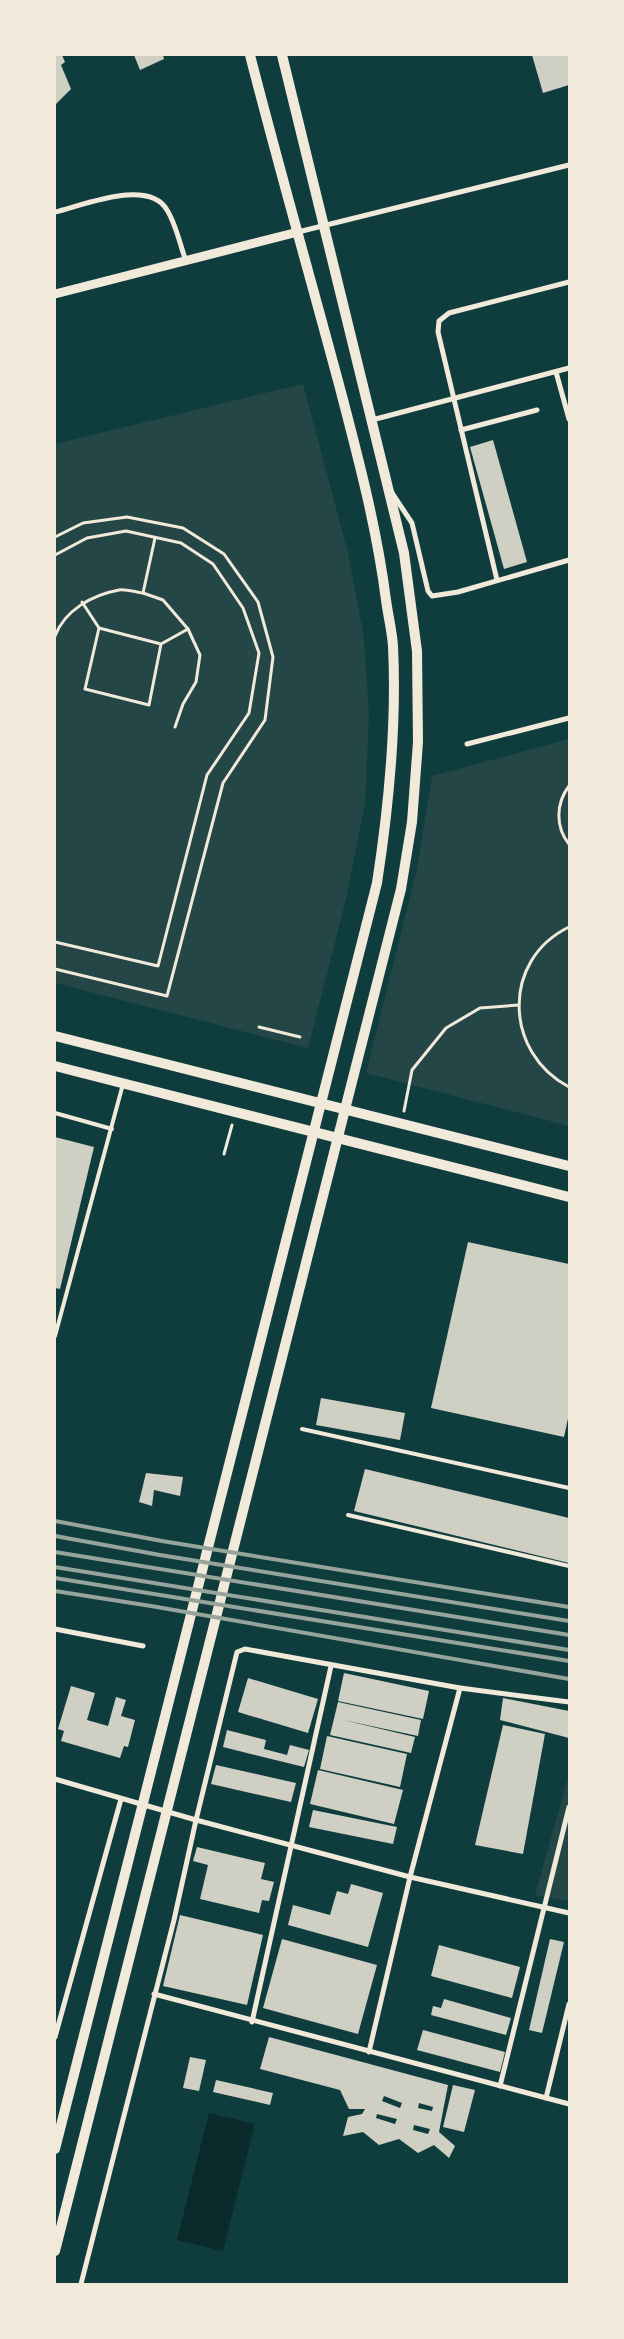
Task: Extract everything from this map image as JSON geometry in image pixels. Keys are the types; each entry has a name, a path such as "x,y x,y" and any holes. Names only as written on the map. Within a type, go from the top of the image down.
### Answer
{"main road":[{"path":"55,2148 376,883 388,816 392,746 392,645 379,547 355,445 298,232 283,185 250,55"},
{"path":"55,2251 401,889 412,822 418,742 417,651 404,553 282,55"},
{"path":"55,1036 569,1166"},
{"path":"55,1066 569,1197"}],"street":[{"path":"55,294 569,165"},
{"path":"55,212 126,194 144,194 159,198 168,210 186,261"},
{"path":"497,580 438,332 439,321 449,313 569,282"},
{"path":"372,420 569,368"},
{"path":"556,372 569,419"},
{"path":"461,430 537,410"},
{"path":"388,487 412,523 429,594 438,596 569,560"},
{"path":"466,744 569,718"},
{"path":"55,1630 144,1646"},
{"path":"81,2284 174,1920 237,1652 244,1649 460,1688 569,1702"},
{"path":"252,2022 331,1666"},
{"path":"369,2052 410,1877 460,1688"},
{"path":"55,1779 196,1820 410,1877 569,1913"},
{"path":"55,2037 121,1799"},
{"path":"500,2086 569,1807"},
{"path":"154,1994 252,2022 569,2104"},
{"path":"546,2098 569,2004"}],"lane":[{"path":"55,1336 123,1084"},
{"path":"55,1113 112,1129"},
{"path":"302,1429 569,1488"},
{"path":"348,1515 569,1566"}],"path":[{"path":"55,537 83,523 127,517 183,528 224,554 258,602 272,657 266,720 223,783 167,996 55,969"},
{"path":"55,554 87,538 126,531 181,543 212,564 243,608 259,653 249,713 207,775 158,966 55,942"},
{"path":"143,593 155,538"},
{"path":"55,636 59,626 82,602 121,590 143,593 163,600 188,629 200,655 196,682 183,704 175,727"},
{"path":"82,602 99,628 161,644 188,629"},
{"path":"99,628 85,690 149,706 161,644"},
{"path":"569,786 562,800 559,815 562,831 569,844"},
{"path":"569,927 552,938 534,958 523,981 519,1004 522,1028 532,1052 548,1072 569,1086"},
{"path":"402,1124 412,1070 446,1028 480,1008 519,1004"},
{"path":"259,1027 300,1037"},
{"path":"224,1154 232,1122"}],"shaded area":[{"path":"303,384 348,553 364,638 369,717 365,804 347,895 308,1048 55,983 55,444"},
{"path":"569,739 569,1126 366,1073 417,869 432,776"},
{"path":"569,1775 569,1901 535,1895"},
{"path":"209,2113 255,2124 223,2251 177,2240"}],"building":[{"path":"55,55 62,55 65,62 61,65 71,89 55,105"},
{"path":"134,55 163,55 164,59 140,70"},
{"path":"532,55 569,55 569,85 543,93"},
{"path":"493,440 527,562 504,569 470,447"},
{"path":"55,1137 94,1147 60,1289 55,1288"},
{"path":"468,1242 569,1264 569,1414 564,1437 431,1408"},
{"path":"321,1398 405,1413 400,1440 316,1425"},
{"path":"365,1469 569,1518 569,1563 354,1511"},
{"path":"146,1473 183,1477 180,1496 154,1490 152,1506 139,1502"},
{"path":"344,1673 429,1691 423,1719 338,1701"},
{"path":"248,1678 318,1699 308,1733 238,1712"},
{"path":"71,1686 95,1693 87,1720 108,1726 116,1697 126,1700 121,1716 135,1720 128,1747 124,1746 120,1758 61,1741 64,1731 58,1729"},
{"path":"503,1698 569,1711 569,1738 500,1720"},
{"path":"338,1702 421,1720 418,1736 343,1720 415,1737 411,1753 330,1735"},
{"path":"503,1725 545,1734 523,1854 475,1845"},
{"path":"227,1730 266,1740 264,1749 287,1755 290,1745 309,1750 304,1767 223,1747"},
{"path":"327,1736 407,1754 400,1787 320,1769"},
{"path":"216,1765 296,1783 291,1802 211,1784"},
{"path":"318,1770 403,1790 394,1824 310,1804"},
{"path":"313,1810 397,1827 393,1844 309,1827"},
{"path":"197,1847 265,1863 261,1879 274,1882 269,1901 262,1900 259,1913 200,1899 208,1865 193,1861"},
{"path":"351,1884 383,1893 368,1947 288,1925 293,1905 330,1915 337,1891 348,1894"},
{"path":"180,1915 263,1935 247,2005 163,1986"},
{"path":"282,1939 377,1965 358,2034 263,2008"},
{"path":"550,1939 564,1942 542,2033 529,2030"},
{"path":"439,1945 520,1967 512,1998 431,1976"},
{"path":"444,1999 511,2018 506,2035 431,2015 433,2006 441,2008"},
{"path":"423,2030 505,2052 500,2072 417,2050"},
{"path":"269,2037 448,2085 439,2132 455,2146 449,2158 434,2145 418,2153 399,2139 379,2145 363,2132 343,2136 348,2117 362,2114 365,2109 349,2109 340,2090 260,2069","holes":["384,2096 402,2103 400,2108 382,2101","419,2103 433,2107 432,2111 418,2108","377,2114 397,2119 395,2124 376,2118","414,2125 430,2129 428,2134 413,2130"]},
{"path":"190,2057 206,2060 199,2091 183,2088"},
{"path":"216,2080 273,2093 270,2105 213,2092"},
{"path":"453,2085 475,2090 464,2132 443,2127"}],"railway":[{"path":"55,1521 162,1541 569,1607"},
{"path":"55,1536 160,1555 569,1621"},
{"path":"55,1552 569,1635"},
{"path":"55,1567 569,1650"},
{"path":"55,1578 569,1661"},
{"path":"55,1591 569,1679"}]}
